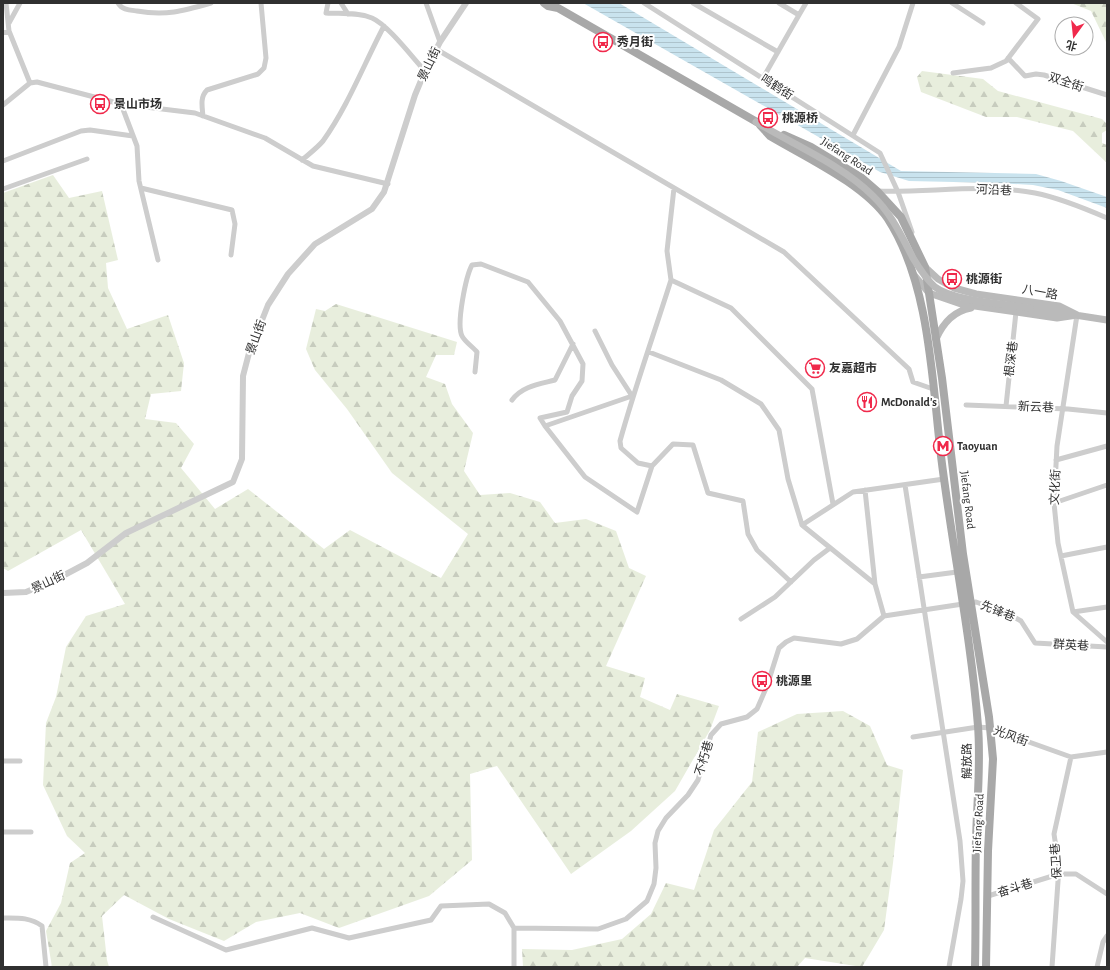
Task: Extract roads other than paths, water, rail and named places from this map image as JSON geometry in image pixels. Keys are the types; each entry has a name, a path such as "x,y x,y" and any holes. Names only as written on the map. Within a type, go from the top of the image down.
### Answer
{"main road":[{"name":"Jiefang Road","path":"544,3 548,6 560,5 756,122 811,147 862,178 877,191 901,217 926,267 963,554 990,728 993,759 986,967"},
{"name":"Jiefang Road","path":"756,122 770,136 863,192 886,217 899,238 914,274 923,317 944,479 963,604"},
{"path":"756,122 849,177 871,194 886,209 924,275 935,287 958,296 1077,315"},
{"name":"八一路","path":"926,267 938,279 954,288 976,294 1059,306 1077,315 1107,320"},
{"path":"914,274 929,293 947,300 1057,318 1077,315"},
{"path":"929,293 938,291 976,294"},
{"path":"923,317 924,303 929,293"},
{"path":"936,339 941,327 955,314 966,308 977,306"},
{"name":"解放路","path":"963,604 978,727 979,800 976,838 975,967"}],"street":[{"path":"6,3 9,31 30,83"},
{"path":"8,24 20,3"},
{"path":"118,3 124,9 158,14 174,12 210,3"},
{"path":"203,116 203,93 207,90 258,74 264,68 266,58 261,3"},
{"path":"328,3 326,13 348,14 373,19 384,26 425,71"},
{"path":"341,3 348,14"},
{"path":"426,3 440,42"},
{"name":"景山街","path":"3,593 26,592 54,580 87,562 126,534 233,482 242,459 243,376 249,352 268,305 288,274 315,244 372,209 384,192 388,184 415,95 425,71 436,48 466,3"},
{"name":"鸣鹤街","path":"644,3 880,153 898,192 919,253"},
{"path":"693,3 778,52"},
{"path":"779,3 799,15"},
{"path":"763,78 806,3"},
{"path":"853,135 899,47 913,3"},
{"path":"952,3 983,23"},
{"path":"954,73 991,68 1008,58 1038,19 1016,3"},
{"path":"302,160 322,142 354,86 384,26"},
{"path":"3,33 9,31"},
{"path":"436,48 784,252 909,369 913,382 932,389"},
{"name":"双全街","path":"1008,58 1024,76 1036,74 1044,75 1107,95"},
{"path":"3,105 30,83 37,82 121,104 195,113 265,138 313,166 388,184"},
{"path":"121,104 137,146 141,188 158,260"},
{"path":"3,161 81,131 90,130 134,136"},
{"path":"3,189 87,159"},
{"path":"141,188 232,210 235,224 231,255"},
{"path":"652,466 638,463 621,448 620,441 632,396 649,352 671,280 667,251 674,188"},
{"name":"河沿巷","path":"877,191 898,192 992,189 1035,193 1071,203 1107,218"},
{"path":"475,372 477,352 462,336 461,323 465,284 472,265 480,264 528,282 560,321 583,364 582,381 572,396 567,412 540,418 585,476 637,512 652,466 673,444 693,445 708,494 743,501 748,534 757,550 791,582"},
{"path":"671,280 731,308 812,389 833,504"},
{"name":"根深巷","path":"1006,406 1016,312"},
{"name":"文化街","path":"1073,612 1060,556 1054,504 1056,460 1062,408 1077,315"},
{"path":"595,331 612,365 632,396"},
{"path":"512,400 517,393 530,387 555,380 573,344"},
{"path":"649,352 721,380 762,404 779,430 788,480 802,524 875,584"},
{"path":"545,426 632,396"},
{"name":"新云巷","path":"966,404 1062,408 1107,413"},
{"path":"1056,460 1107,446"},
{"path":"802,524 853,492 944,479"},
{"path":"905,485 960,841 963,881 958,921 949,967"},
{"path":"1054,504 1107,485"},
{"path":"866,490 875,584 884,616 925,611 971,602"},
{"path":"1060,556 1107,547"},
{"path":"741,619 775,597 814,560 830,548"},
{"path":"920,577 957,572"},
{"name":"先锋巷","path":"971,602 976,602 1009,614 1021,621 1035,643"},
{"path":"1073,612 1107,607"},
{"path":"1073,612 1107,642"},
{"name":"不朽巷","path":"514,928 598,929 626,920 647,901 654,884 656,868 655,843 658,831 666,818 688,795 698,780 711,735 721,724 747,717 757,709 767,686 779,648 794,638 841,644 857,639 884,616"},
{"name":"群英巷","path":"1035,643 1107,647"},
{"name":"光风街","path":"913,737 978,727 990,728 1071,757 1107,752"},
{"name":"保卫巷","path":"1052,967 1059,874 1054,834 1071,757"},
{"path":"3,760 20,761"},
{"path":"3,832 31,832"},
{"name":"奋斗巷","path":"988,896 1059,874 1076,874 1107,894"},
{"path":"153,917 226,950 312,928 350,938 431,920 441,906 489,904 505,913 514,928 514,967"},
{"path":"3,918 27,919 35,921 42,926 46,967"},
{"path":"1097,967 1103,942 1107,936"}],"water":[{"path":"583,3 619,3 901,171 1036,174 1107,197 1107,208 1058,190 1033,185 909,181 880,172"}],"place":[{"name":"秀月街","path":"603,42"},
{"name":"景山市场","path":"100,104"},
{"name":"桃源桥","path":"768,118"},
{"name":"桃源街","path":"952,279"},
{"name":"友嘉超市","path":"815,368"},
{"name":"McDonald's","path":"867,402"},
{"name":"Taoyuan","path":"943,446"},
{"name":"桃源里","path":"762,681"}]}
